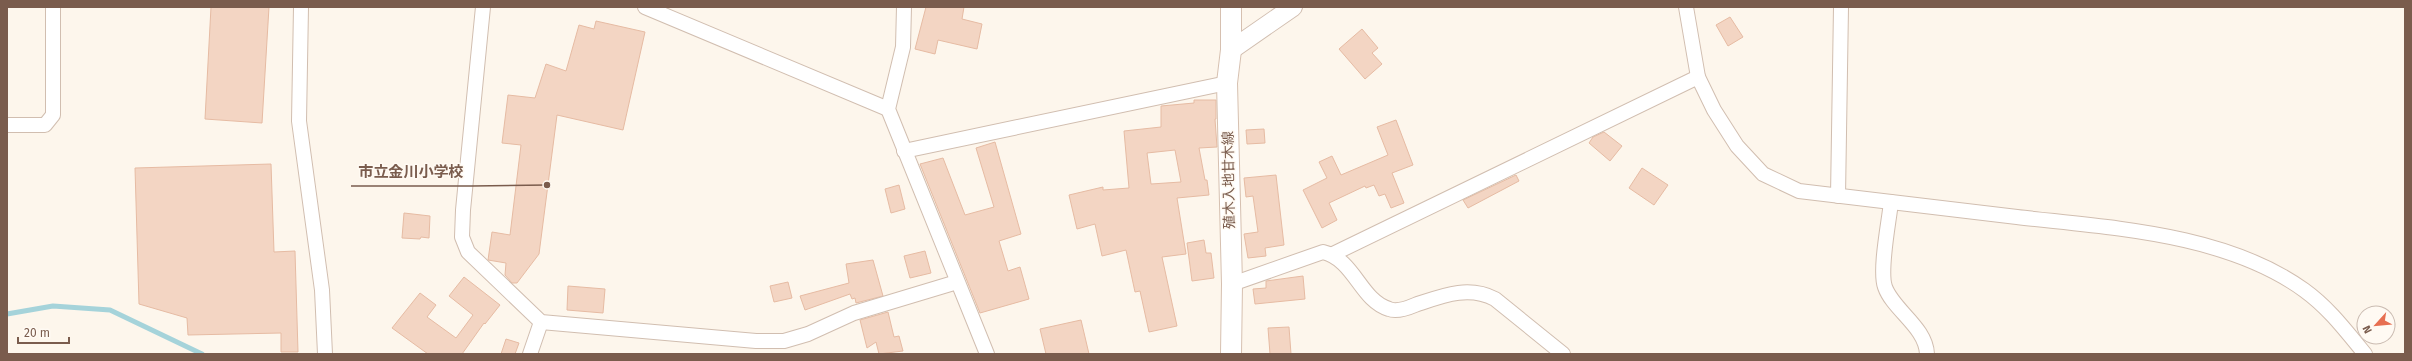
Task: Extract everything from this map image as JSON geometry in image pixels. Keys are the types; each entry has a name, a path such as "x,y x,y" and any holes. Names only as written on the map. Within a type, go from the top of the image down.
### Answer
{"main road":[{"name":"殖木入地甘木線","path":"1231,7 1231,50 1227,83 1232,284 1231,354"}],"street":[{"path":"7,124 45,125 53,115 53,7"},
{"path":"301,7 299,121 322,290 325,354"},
{"path":"483,7 463,210 462,237 468,252 541,322 748,340 784,341 808,334 854,313 957,282"},
{"path":"646,7 888,109"},
{"path":"904,7 903,47 888,109 987,354"},
{"path":"1231,50 1293,7"},
{"path":"1686,7 1698,77 1714,110 1737,146 1763,174 1799,191 2144,232 2215,249 2261,266 2304,290 2331,312 2365,354"},
{"path":"1838,196 1841,7"},
{"path":"1333,254 1698,77"},
{"path":"904,151 1227,83"},
{"path":"1891,202 1884,272 1885,287 1919,332 1927,354"},
{"path":"1232,284 1323,252 1333,254 1346,265 1376,302 1389,310 1406,308 1462,291 1482,293 1495,299 1563,354"},
{"path":"530,354 541,322"}],"building":[{"path":"211,7 269,7 262,123 205,119"},
{"path":"926,7 964,7 962,19 982,24 977,49 938,40 935,54 915,49"},
{"path":"1730,17 1743,37 1728,46 1716,25"},
{"path":"596,21 645,32 623,130 557,115 539,254 517,283 512,283 505,275 506,263 488,260 492,232 510,235 521,145 502,143 508,95 535,98 546,64 566,71 579,25 594,29"},
{"path":"1362,29 1378,48 1372,53 1382,64 1365,79 1339,49"},
{"path":"1194,100 1216,100 1215,119 1217,147 1199,148 1209,195 1177,198 1186,254 1162,257 1177,326 1149,332 1140,291 1135,292 1126,250 1102,256 1095,224 1077,229 1069,195 1103,187 1103,190 1129,188 1124,131 1161,127 1161,106 1194,103","holes":["1175,150 1181,182 1151,184 1147,153"]},
{"path":"1396,120 1413,165 1392,173 1404,203 1391,208 1385,194 1379,196 1374,185 1366,188 1365,186 1329,203 1337,220 1322,228 1303,190 1327,178 1319,162 1332,156 1341,175 1388,155 1377,127"},
{"path":"1264,129 1265,143 1247,144 1246,130"},
{"path":"1604,132 1622,146 1610,161 1589,143 1593,137"},
{"path":"995,142 1021,234 999,241 1008,271 1020,267 1029,299 980,313 920,164 943,158 965,215 994,207 976,148"},
{"path":"271,164 274,252 295,251 298,352 281,352 281,333 188,335 187,318 139,304 135,168"},
{"path":"1642,168 1668,185 1654,205 1629,188"},
{"path":"1276,175 1284,245 1265,248 1266,256 1248,258 1244,234 1258,232 1253,196 1246,197 1244,178"},
{"path":"1516,175 1519,181 1468,208 1463,200"},
{"path":"899,185 905,209 891,213 885,189"},
{"path":"404,213 430,216 429,238 402,238"},
{"path":"1204,240 1206,253 1211,253 1214,278 1192,281 1187,243"},
{"path":"925,251 931,273 910,278 904,256"},
{"path":"873,260 883,296 856,303 855,298 852,299 850,294 805,310 800,296 849,283 846,264"},
{"path":"1303,276 1305,299 1255,304 1253,289 1266,288 1266,281"},
{"path":"464,277 500,305 485,324 484,323 462,354 428,354 392,328 420,293 436,305 427,317 456,338 473,315 449,296"},
{"path":"788,282 792,298 774,302 770,286"},
{"path":"568,286 605,289 603,313 567,310"},
{"path":"888,312 894,337 899,336 903,351 879,354 876,342 867,348 860,320"},
{"path":"1081,320 1089,354 1046,354 1040,329"},
{"path":"1289,327 1291,354 1270,354 1268,328"},
{"path":"506,339 519,343 515,354 501,354"}],"waterway":[{"path":"7,314 53,306 110,310 202,354"}],"place":[{"name":"市立金川小学校","path":"547,185"}]}
